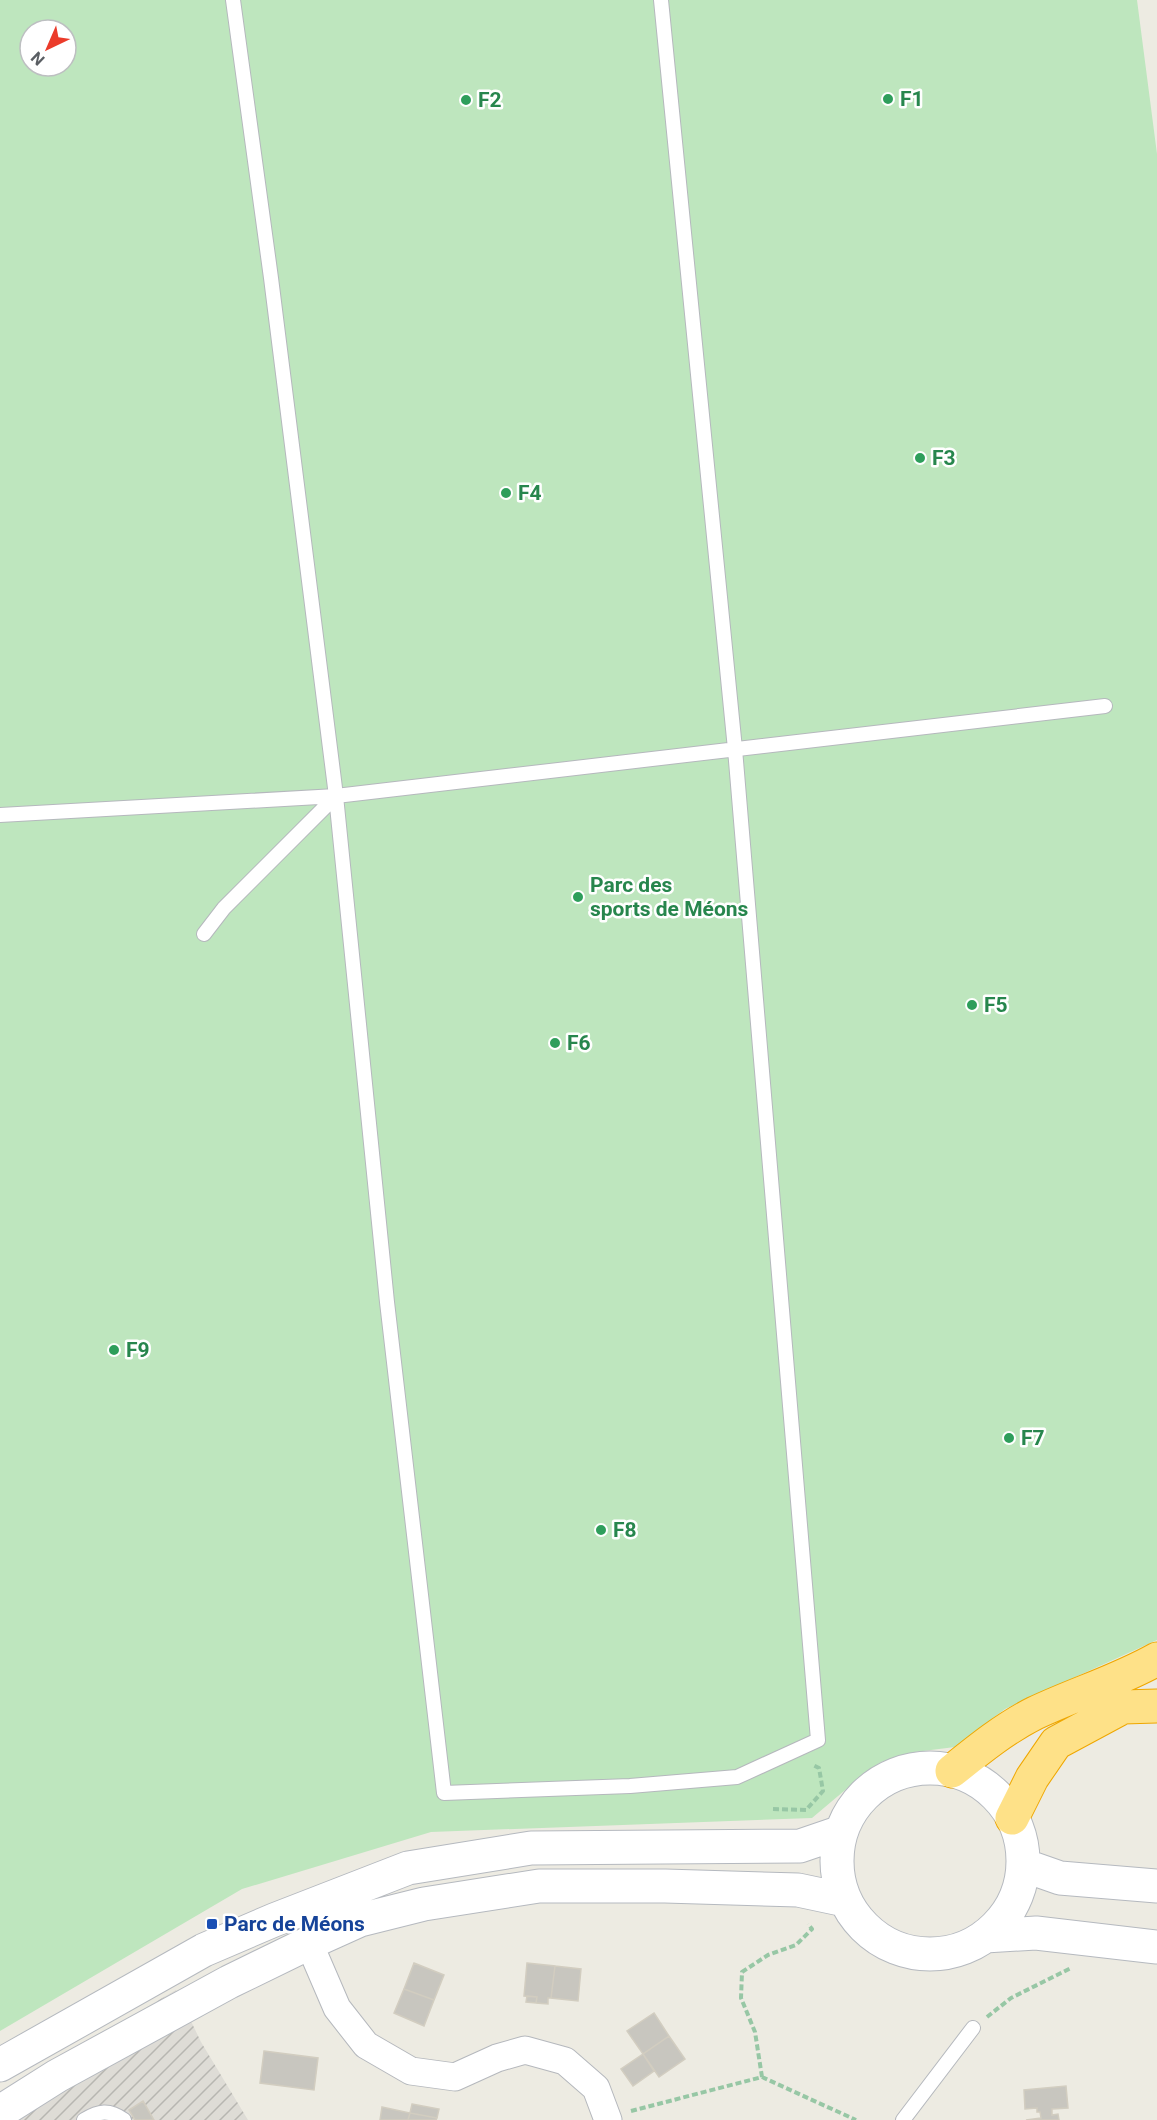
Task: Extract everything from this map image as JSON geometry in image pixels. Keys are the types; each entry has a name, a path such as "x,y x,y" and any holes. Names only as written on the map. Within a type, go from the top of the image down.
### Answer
{"highway":[{"path":"952,1771 990,1740 1034,1714 1137,1670 1157,1659"},
{"path":"1012,1818 1032,1778 1056,1743 1123,1707 1157,1706"}],"main road":[{"path":"924,1768 952,1771 976,1781 990,1791 1012,1818 1021,1841 1023,1865 1018,1892 1005,1916 985,1936 961,1949 934,1954 906,1952 881,1941 860,1923 845,1900 838,1878 836,1854 841,1832 853,1807 873,1787 897,1773 924,1768"},
{"path":"0,2065 204,1950 408,1868 531,1848 800,1846 841,1832"},
{"path":"1023,1865 1060,1878 1157,1886"},
{"path":"0,2112 57,2076 229,1982 309,1942 360,1920 424,1904 539,1886 665,1886 798,1890 845,1900"},
{"path":"985,1936 1036,1933 1157,1947"}],"street":[{"path":"309,1942 337,2008 366,2045 411,2071 455,2077 497,2058 525,2050 565,2061 596,2088 608,2118"}],"lane":[{"path":"233,0 271,278 336,796 387,1302 444,1793 630,1786 737,1778 818,1740 735,749 661,0"},
{"path":"0,815 336,796 1105,706"},
{"path":"204,934 224,908 336,796"},
{"path":"903,2120 973,2028"},
{"path":"84,2120 97,2112 107,2112 124,2120"}],"path":[{"path":"773,1809 798,1812 806,1810 823,1791 819,1768 789,1754"},
{"path":"762,2077 755,2032 741,1998 742,1972 768,1955 796,1945 812,1929 807,1922"},
{"path":"973,2028 1011,1998 1075,1966"},
{"path":"608,2118 762,2077 856,2120"}],"shaded area":[{"path":"176,1990 201,2042 248,2120 0,2120 0,2093"}],"green space":[{"name":"Parc des sports de Méons","path":"0,0 1137,0 1157,154 1157,1640 1005,1709 955,1747 915,1752 881,1762 812,1818 431,1832 242,1889 0,2031"}],"building":[{"path":"414,1963 444,1975 434,2000 404,1989"},
{"path":"527,1963 555,1966 551,1998 548,1998 548,2004 536,2003 537,1997 524,1996"},
{"path":"555,1966 581,1969 578,2001 551,1998"},
{"path":"404,1989 434,2000 424,2026 394,2013"},
{"path":"527,1996 537,1997 536,2003 526,2002"},
{"path":"654,2013 669,2036 643,2054 627,2031"},
{"path":"669,2036 685,2059 659,2077 643,2054"},
{"path":"264,2051 318,2058 314,2090 260,2083"},
{"path":"643,2054 654,2071 633,2086 621,2069"},
{"path":"1066,2086 1068,2108 1052,2109 1052,2115 1058,2114 1059,2120 1026,2120 1041,2118 1037,2108 1025,2109 1024,2090"},
{"path":"143,2101 154,2120 135,2120 129,2110"},
{"path":"412,2104 439,2109 437,2118 410,2113"},
{"path":"382,2107 410,2113 408,2120 380,2120"},
{"path":"410,2113 437,2118 436,2120 408,2120"}],"place":[{"name":"F1","path":"888,99"},
{"name":"F2","path":"466,100"},
{"name":"F3","path":"920,458"},
{"name":"F4","path":"506,493"},
{"name":"Parc des sports de Méons","path":"578,897"},
{"name":"F5","path":"972,1005"},
{"name":"F6","path":"555,1043"},
{"name":"F9","path":"114,1350"},
{"name":"F7","path":"1009,1438"},
{"name":"F8","path":"601,1530"},
{"name":"Parc de Méons","path":"212,1924"}]}
